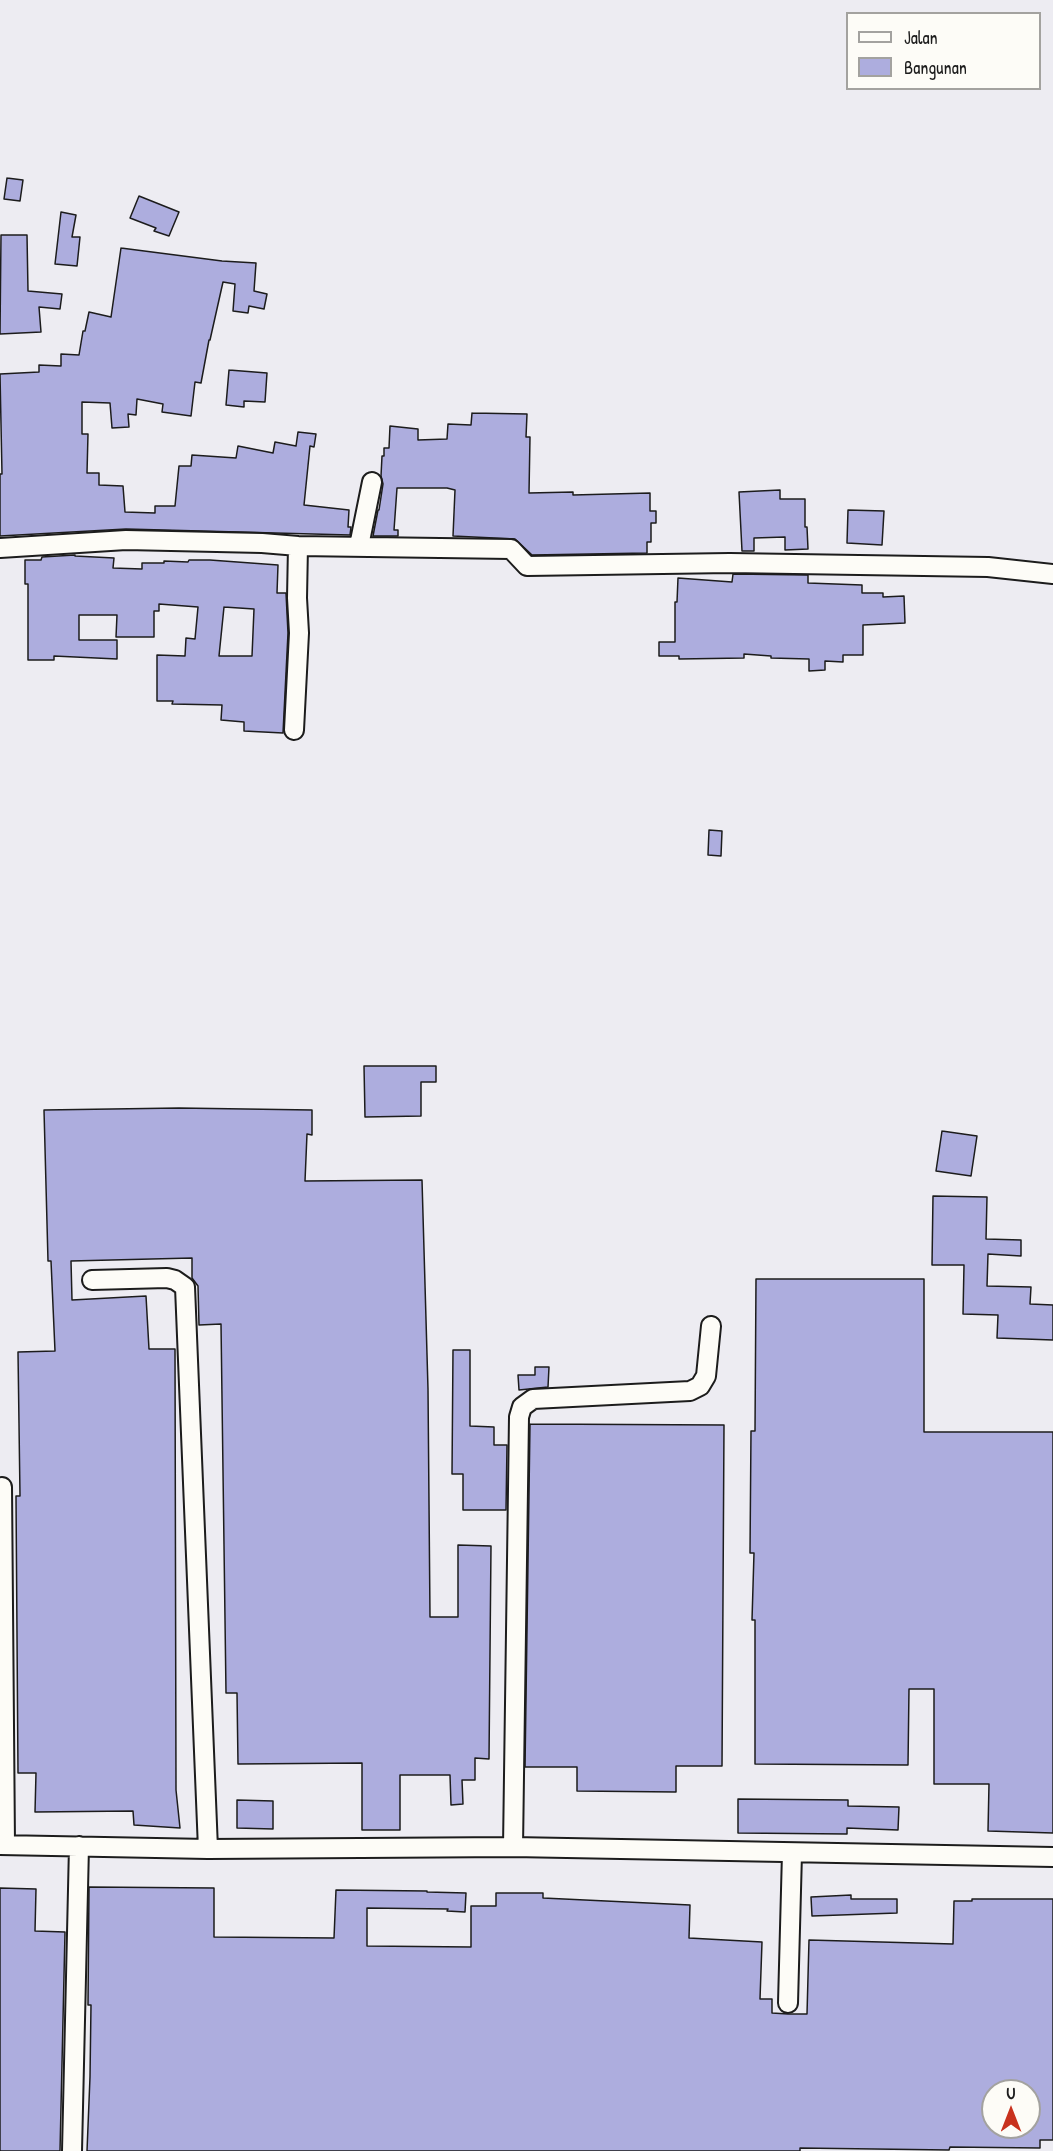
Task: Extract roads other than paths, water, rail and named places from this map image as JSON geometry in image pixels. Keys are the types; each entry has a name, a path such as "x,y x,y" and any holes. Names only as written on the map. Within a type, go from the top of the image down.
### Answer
{"street":[{"path":"359,546 372,482"},
{"path":"0,548 126,540 298,546 511,549 527,566 742,563 988,567 1053,574"},
{"path":"294,730 299,633 298,546"},
{"path":"92,1280 167,1278 185,1287 208,1849"},
{"path":"513,1847 519,1417 522,1407 533,1399 690,1391 700,1386 706,1376 711,1326"},
{"path":"2,1488 2,1845 208,1849 513,1847 1053,1857"},
{"path":"72,2151 79,1846"},
{"path":"788,2003 792,1853"}]}
